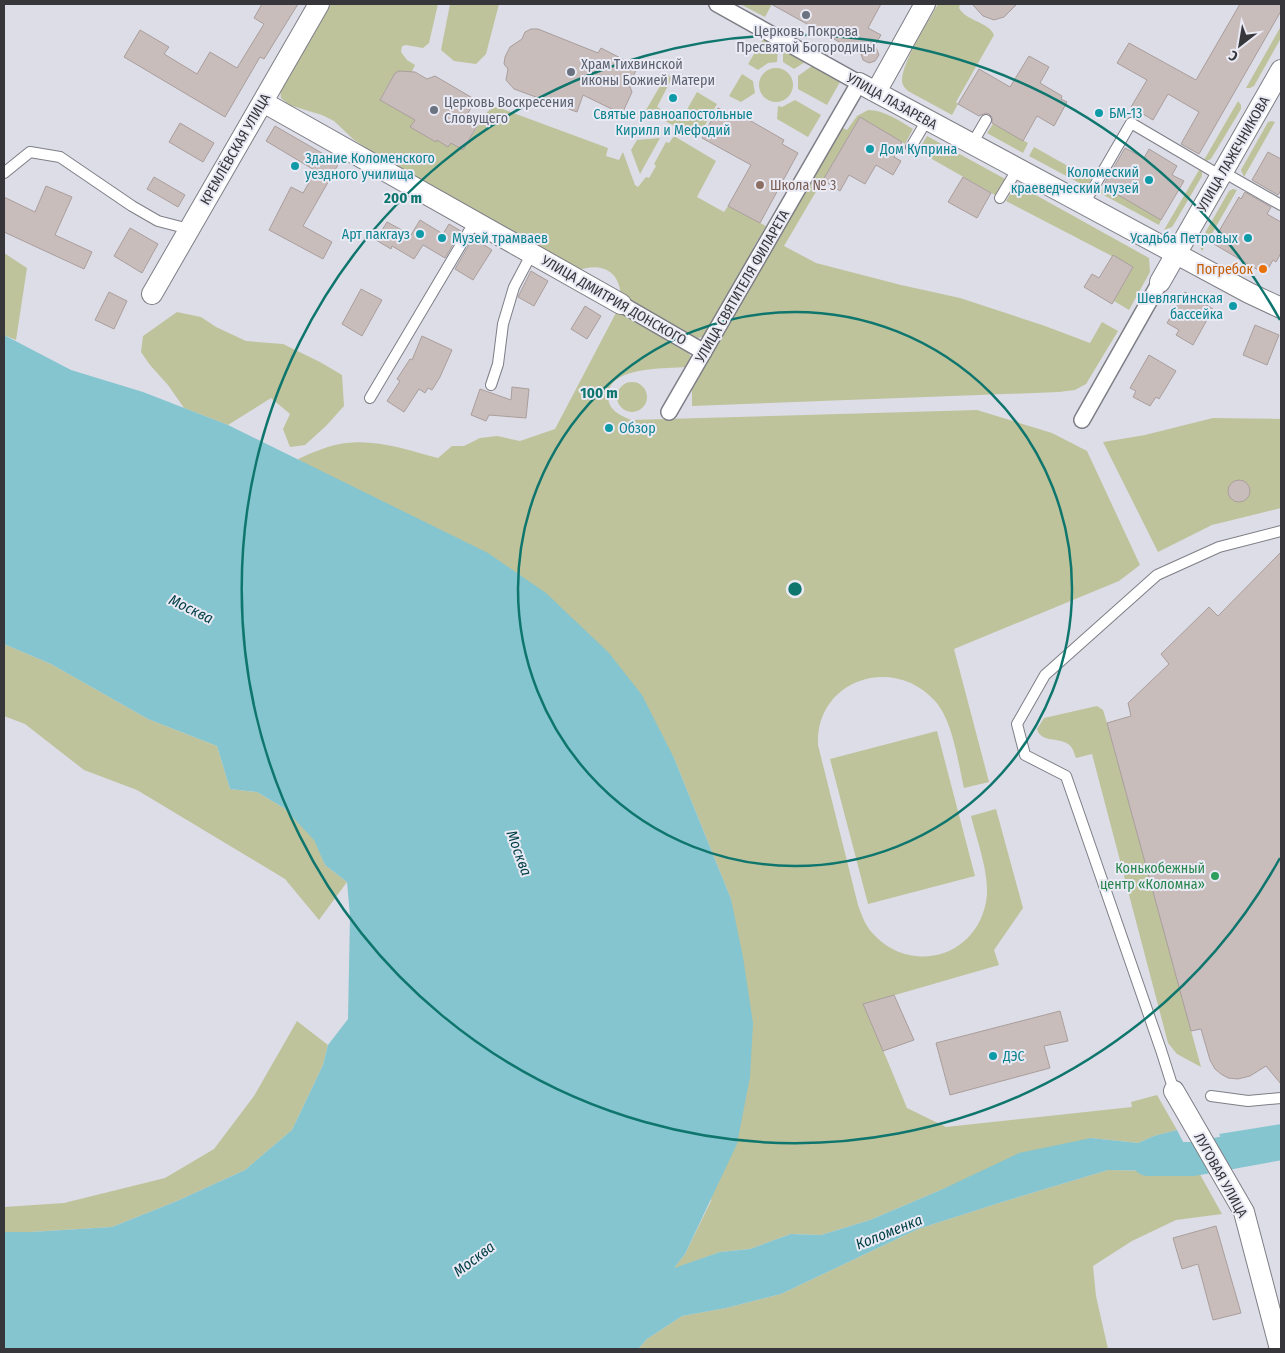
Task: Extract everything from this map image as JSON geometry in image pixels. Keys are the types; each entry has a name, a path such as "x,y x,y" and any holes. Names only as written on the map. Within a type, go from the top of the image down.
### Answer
{"street":[{"name":"КРЕМЛЁВСКАЯ УЛИЦА","path":"152,294 319,4"},
{"name":"УЛИЦА ЛАЗАРЕВА","path":"717,4 927,120 1249,293 1281,308"},
{"name":"УЛИЦА СВЯТИТЕЛЯ ФИЛАРЕТА","path":"669,412 867,87 924,4"},
{"name":"УЛИЦА ЛАЖЕЧНИКОВА","path":"1082,420 1281,70"},
{"name":"УЛИЦА ДМИТРИЯ ДОНСКОГО","path":"263,102 704,352"},
{"name":"ЛУГОВАЯ УЛИЦА","path":"1174,1091 1244,1212 1280,1349"}],"lane":[{"path":"911,147 927,120"},
{"path":"972,144 986,120"},
{"path":"1084,204 1131,123 1281,205"},
{"path":"4,173 30,152 60,157 110,192 158,221 189,229"},
{"path":"1000,198 1018,168"},
{"path":"370,398 476,222"},
{"path":"491,385 498,364 503,324 514,288 532,253"},
{"path":"1174,1091 1066,776 1025,755 1017,724 1045,675 1157,575 1219,546 1281,531"},
{"path":"1211,1096 1248,1101 1281,1098"}],"green space":[{"path":"331,4 438,4 429,43 423,48 402,46 401,52 407,60 415,65 410,75 403,71 395,73 380,99 415,120 411,127 436,142 437,140 451,143 463,150 487,112 494,107 608,148 606,156 619,160 623,152 635,185 638,187 646,177 649,178 666,142 669,143 674,136 716,161 697,197 724,212 728,206 766,226 753,248 754,251 705,336 695,339 621,296 616,279 607,270 593,267 576,271 394,168 353,139 334,121 322,115 289,105 281,98 280,89"},
{"path":"450,4 499,4 486,54 476,64 454,61 441,50"},
{"path":"740,4 772,4 765,17"},
{"path":"938,4 960,4 959,8 962,12 987,27 994,35 956,102 958,104 952,115 908,91 902,82 906,64 911,53"},
{"path":"1281,26 1281,38 1254,86 1246,88"},
{"path":"763,39 778,48 777,62 768,63 758,70 748,64"},
{"path":"783,50 805,62 794,69 783,62"},
{"path":"812,66 840,82 827,105 798,89 798,76"},
{"path":"776,68 783,69 788,73 792,78 792,92 788,97 783,101 776,102 769,101 764,97 760,92 759,85 760,78 764,73 769,69"},
{"path":"667,74 672,78 657,107 681,120 697,92 717,104 697,139 646,110"},
{"path":"742,74 753,81 755,93 741,102 729,96"},
{"path":"795,100 821,115 808,137 777,119 778,106 782,107"},
{"path":"1238,101 1241,109 1211,159 1204,160"},
{"path":"868,110 886,114 913,129 905,144 860,117 784,246 816,263 960,298 1090,343 1102,322 1118,331 1086,384 1075,390 1059,392 692,406 692,390 765,260 843,128 847,130 857,116"},
{"path":"1268,122 1275,122 1244,177 1241,170"},
{"path":"993,124 1028,143 1023,153 987,133"},
{"path":"927,136 1005,179 995,195 918,151"},
{"path":"660,138 640,174 631,150 637,140"},
{"path":"1034,147 1091,179 1087,187 1029,156"},
{"path":"1199,170 1202,172 1202,176 1174,224 1172,227 1164,230"},
{"path":"1016,184 1149,258 1150,272 1129,310 1114,301 1133,267 1006,201"},
{"path":"1104,186 1161,220 1159,225 1100,193"},
{"path":"1237,190 1202,251 1200,247 1201,240 1229,191"},
{"path":"4,253 27,268 16,340 4,335"},
{"path":"618,309 688,352 691,357 686,367 651,369 626,374 610,387 608,397 610,406 616,412 631,420 977,410 1052,433 1087,451 1140,565 1119,581 954,649 989,782 964,788 951,730 941,709 935,701 918,687 899,679 879,677 860,681 843,690 829,704 820,723 818,745 858,905 869,929 884,944 901,953 919,956 937,955 954,948 968,937 979,922 986,902 987,892 985,870 971,816 996,809 1023,908 994,950 999,965 864,1004 907,1108 946,1127 1132,1107 1131,1102 1157,1095 1177,1130 1154,1136 1138,1143 1091,1138 943,1189 870,1220 821,1235 791,1234 750,1249 720,1252 673,1269 685,1254 711,1201 731,899 674,758 298,459 334,445 358,442 392,446 438,458 452,446 464,446 480,438 497,436 520,441 555,429"},
{"path":"177,312 201,317 216,327 246,341 283,344 320,362 342,375 344,406 305,445 290,447 283,429 290,414 271,398 228,425 184,408 141,352 143,336"},
{"path":"632,382 643,386 647,397 643,408 632,412 621,408 617,397 621,386"},
{"path":"1213,418 1281,419 1281,508 1212,525 1158,552 1103,442 1145,435"},
{"path":"4,644 51,664 148,719 217,746 230,789 257,792 284,808 315,840 325,865 347,882 319,920 285,879 137,790 84,770 25,724 4,716"},
{"path":"1097,706 1103,710 1107,723 1201,1067 1177,1054 1168,1043 1092,754 1076,758 1070,745 1046,738 1037,729 1044,718"},
{"path":"937,731 975,876 868,904 830,759"},
{"path":"297,1021 328,1045 323,1065 292,1130 245,1170 177,1201 112,1227 4,1232 4,1207 64,1203 165,1178 214,1149 254,1096"},
{"path":"1197,1169 1222,1214 1176,1220 1132,1241 1093,1266 1096,1296 1108,1349 638,1349 647,1339 682,1316 726,1308 781,1294 918,1229 1108,1170 1169,1171"}],"water":[{"name":"Москва","path":"4,335 71,370 143,392 228,425 488,553 546,593 609,653 642,695 674,758 731,899 743,957 753,1023 750,1077 737,1144 685,1254 674,1268 720,1252 750,1249 791,1234 821,1235 870,1220 943,1189 1019,1153 1091,1138 1138,1143 1154,1136 1177,1130 1197,1169 1169,1171 1108,1170 918,1229 781,1294 726,1308 682,1316 647,1339 638,1349 4,1349 4,1232 112,1227 177,1201 245,1170 292,1130 323,1065 328,1045 348,1019 350,916 347,882 325,865 314,840 284,808 257,792 230,789 217,746 148,719 51,664 4,644"},
{"path":"1281,1124 1281,1151 1233,1159 1219,1134"}],"building":[{"path":"262,4 298,4 264,59 260,57 225,117 124,57 140,30 169,47 164,54 197,74 210,52 237,68 264,24 254,18"},
{"path":"771,4 881,4 868,28 881,35 875,45 879,55 875,61 869,63 863,60 861,54"},
{"path":"972,4 1017,4 1004,17 994,20 983,16"},
{"path":"1240,4 1281,4 1281,11 1199,154 1181,144 1199,112 1168,94 1153,120 1131,107 1147,80 1117,63 1129,43 1196,80"},
{"name":"Храм Тихвинской иконы Божией Матери","path":"531,29 538,29 598,53 601,48 638,67 629,84 632,92 622,114 583,95 577,112 514,89 506,80 508,69 504,64 505,57 510,47 522,39 525,32"},
{"path":"1029,56 1049,67 1040,83 1062,96 1061,99 1067,102 1054,126 1037,116 1023,141 992,123 992,117 989,114 986,113 979,116 958,104 979,69 1010,87"},
{"name":"Церковь Воскресения Словущего","path":"399,71 415,72 427,79 435,76 476,100 466,116 479,123 463,150 451,143 448,147 437,140 436,142 410,127 415,120 380,100 395,73"},
{"name":"Школа № 3","path":"718,108 735,117 737,113 784,140 782,144 798,153 760,223 728,206 751,165 702,138"},
{"name":"Дом Куприна","path":"860,117 902,142 894,157 901,161 893,175 876,165 865,184 849,175 840,191 823,180"},
{"path":"180,123 214,143 203,162 169,142"},
{"path":"275,126 339,163 303,226 332,242 323,259 269,230 291,187 303,193 316,171 266,141"},
{"path":"1125,148 1144,158 1149,149 1177,166 1172,175 1184,181 1161,220 1103,186"},
{"path":"1268,152 1281,159 1281,190 1278,195 1252,180"},
{"path":"154,177 185,195 178,207 147,189"},
{"path":"963,177 991,193 977,218 948,202"},
{"path":"46,186 72,197 55,235 92,252 84,269 4,232 4,197 35,212"},
{"name":"Усадьба Петровых","path":"1245,192 1271,207 1267,214 1281,222 1281,253 1276,262 1273,260 1265,274 1212,243 1239,197 1241,199"},
{"path":"420,220 443,234 449,224 461,231 445,258 423,245 414,259 392,246 391,249 376,240 387,222 411,235"},
{"path":"130,228 158,244 142,273 114,256"},
{"path":"473,238 492,250 473,280 455,269"},
{"path":"1113,255 1133,267 1112,304 1084,287 1092,274 1099,278"},
{"path":"531,271 548,281 534,306 518,297"},
{"path":"361,289 382,300 362,336 342,324"},
{"path":"109,292 127,301 114,329 95,320"},
{"path":"1185,292 1213,309 1193,345 1176,335 1179,330 1167,323"},
{"path":"585,306 601,316 587,339 571,329"},
{"path":"1255,325 1279,335 1267,365 1243,355"},
{"path":"422,336 452,350 432,390 428,388 425,393 419,389 404,412 387,401 400,381 397,379 410,359 412,360"},
{"path":"1149,355 1176,371 1159,399 1156,397 1150,406 1133,397 1136,391 1130,388"},
{"path":"512,387 529,389 526,418 489,415 486,421 471,415 480,389 511,400"},
{"path":"1235,480 1243,480 1250,487 1250,495 1243,502 1235,502 1228,495 1228,487"},
{"name":"Конькобежный центр «Коломна»","path":"1281,552 1281,1084 1266,1066 1250,1076 1238,1079 1228,1078 1221,1074 1215,1069 1210,1060 1201,1029 1191,1031 1107,723 1131,716 1128,703 1169,664 1161,654 1209,607 1218,616"},
{"path":"894,995 914,1040 883,1051 863,1004"},
{"name":"ДЭС","path":"1060,1011 1068,1041 1044,1046 1050,1068 950,1095 936,1043"},
{"path":"1216,1226 1241,1313 1213,1320 1198,1264 1182,1269 1173,1238"}],"waterway":[{"name":"Коломенка","path":"1148,1159 1193,1159 1281,1143"}],"place":[{"name":"Церковь Покрова Пресвятой Богородицы","path":"806,15"},
{"name":"Храм Тихвинской иконы Божией Матери","path":"571,72"},
{"name":"Святые равноапостольные Кирилл и Мефодий","path":"673,98"},
{"name":"Церковь Воскресения Словущего","path":"434,110"},
{"name":"БМ-13","path":"1099,113"},
{"name":"Дом Куприна","path":"870,149"},
{"name":"Здание Коломенского уездного училища","path":"295,166"},
{"name":"Коломеский краеведческий музей","path":"1149,180"},
{"name":"Школа № 3","path":"760,185"},
{"name":"Арт пакгауз","path":"420,234"},
{"name":"Музей трамваев","path":"442,238"},
{"name":"Усадьба Петровых","path":"1248,238"},
{"name":"Погребок","path":"1263,269"},
{"name":"Шевлягинская бассейка","path":"1233,306"},
{"name":"Обзор","path":"609,428"},
{"name":"Конькобежный центр «Коломна»","path":"1215,876"},
{"name":"ДЭС","path":"993,1056"}]}
